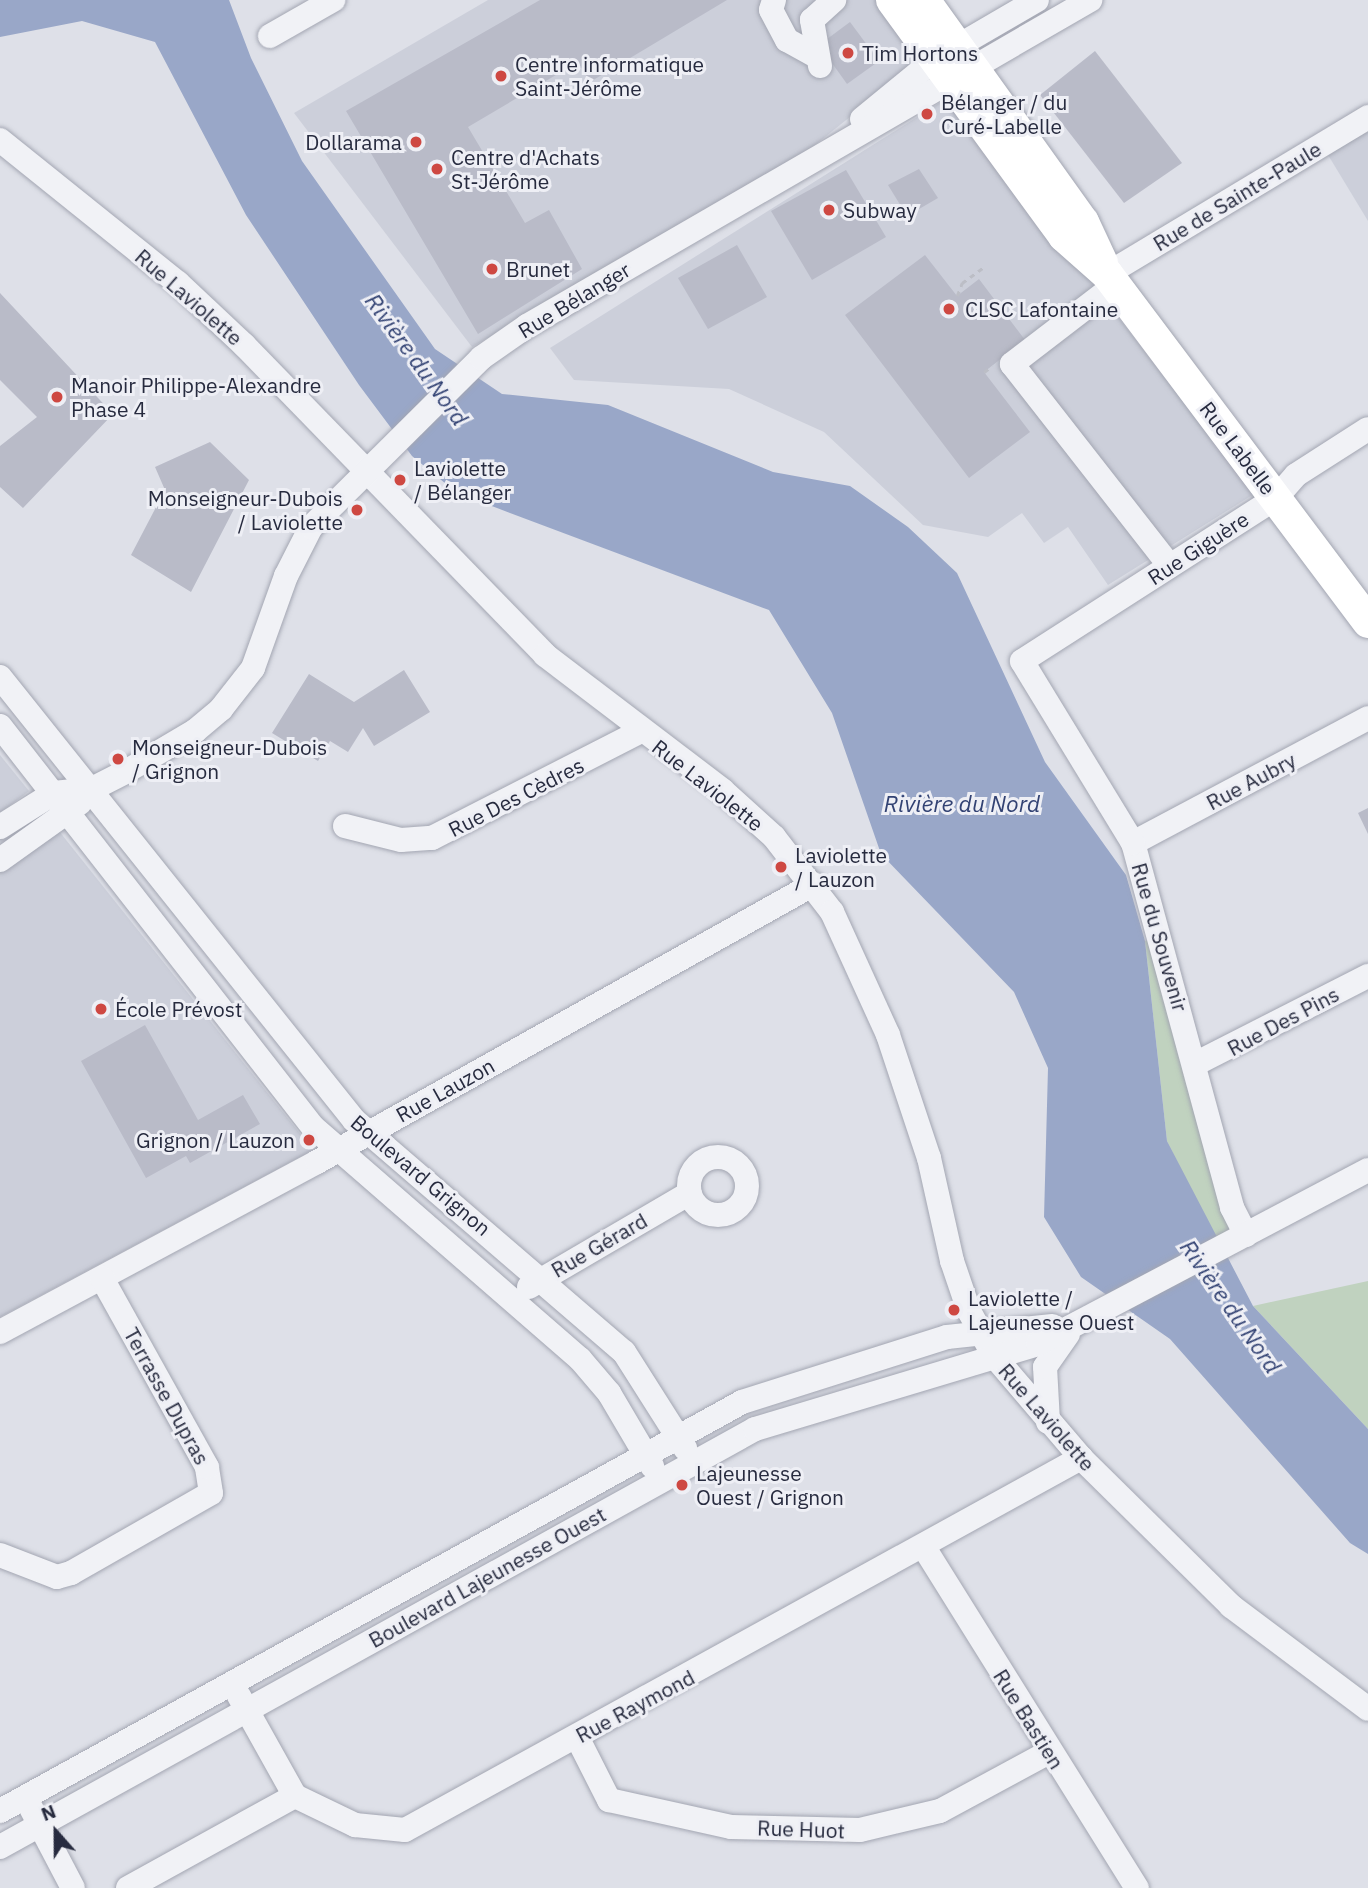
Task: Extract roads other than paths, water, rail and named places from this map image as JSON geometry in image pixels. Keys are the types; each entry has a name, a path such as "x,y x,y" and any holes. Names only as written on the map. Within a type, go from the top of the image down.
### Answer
{"main road":[{"path":"892,0 953,65"},
{"path":"924,0 953,65"},
{"name":"Rue Labelle","path":"953,65 1064,236 1111,279 1368,622"}],"street":[{"path":"270,36 333,0"},
{"path":"774,0 771,10 787,40 816,60 811,20 834,0"},
{"name":"Rue Bélanger","path":"92,789 195,731 238,690 266,638 297,549 324,512 481,358 527,326 808,164 953,65 1037,0"},
{"name":"Rue Bélanger","path":"953,65 1090,0"},
{"name":"Rue de Sainte-Paule","path":"1170,566 1013,364 1111,279 1368,117"},
{"name":"Rue Laviolette","path":"0,140 178,283 366,470 545,655 639,732 722,790 814,884 849,942 888,1035 929,1158 952,1261 981,1333 994,1356 1048,1423 1081,1458 1231,1606 1368,1709"},
{"name":"Rue Giguère","path":"1022,662 1276,498 1296,475 1368,429"},
{"name":"Rue du Souvenir","path":"1022,662 1133,843 1197,1063 1232,1207 1246,1235"},
{"name":"Boulevard Grignon","path":"0,677 369,1133 542,1278 624,1352 694,1464"},
{"name":"Rue Aubry","path":"1133,843 1368,718"},
{"name":"Boulevard Grignon","path":"0,726 337,1151 510,1298 596,1376 661,1481"},
{"name":"Rue Des Cèdres","path":"345,826 401,840 432,838 639,732"},
{"path":"0,828 54,793 92,789"},
{"path":"0,860 69,815 92,789"},
{"name":"Rue Lauzon","path":"0,1332 337,1151 814,884"},
{"name":"Rue Des Pins","path":"1197,1063 1368,976"},
{"name":"Boulevard Lajeunesse Ouest","path":"0,1846 38,1822 781,1418 1038,1345 1368,1170"},
{"name":"Rue Gérard","path":"510,1298 690,1193"},
{"name":"Terrasse Dupras","path":"0,1555 57,1577 71,1573 211,1493 207,1467 102,1278"},
{"path":"1048,1423 1045,1367 1089,1318"},
{"name":"Boulevard Lajeunesse Ouest","path":"0,1811 25,1794 231,1680 678,1436 762,1393 947,1337 1089,1318"},
{"name":"Rue Raymond","path":"295,1796 355,1825 405,1830 925,1549 1081,1458"},
{"name":"Rue Bastien","path":"925,1549 1049,1752 1137,1888"},
{"path":"128,1888 295,1796 231,1680"},
{"name":"Rue Huot","path":"577,1737 609,1800 731,1827 860,1830 940,1811 1049,1752"},
{"path":"25,1794 73,1888"}],"water":[{"name":"Rivière du Nord","path":"0,0 229,0 251,58 302,161 435,349 502,394 608,405 773,472 850,486 908,527 957,573 1045,762 1126,875 1145,941 1167,1141 1253,1306 1368,1429 1368,1554 1350,1543 1170,1339 1081,1277 1044,1217 1048,1068 1014,992 881,854 832,713 769,610 457,493 412,456 359,385 246,215 155,42 82,21 0,37"}],"place":[{"name":"Tim Hortons","path":"848,53"},
{"name":"Centre informatique Saint-Jérôme","path":"501,76"},
{"name":"Bélanger / du Curé-Labelle","path":"927,114"},
{"name":"Dollarama","path":"416,142"},
{"name":"Centre d'Achats St-Jérôme","path":"437,169"},
{"name":"Subway","path":"829,210"},
{"name":"Brunet","path":"492,269"},
{"name":"CLSC Lafontaine","path":"949,309"},
{"name":"Manoir Philippe-Alexandre Phase 4","path":"57,397"},
{"name":"Laviolette / Bélanger","path":"400,480"},
{"name":"Monseigneur-Dubois / Laviolette","path":"357,510"},
{"name":"Monseigneur-Dubois / Grignon","path":"118,759"},
{"name":"Laviolette / Lauzon","path":"781,867"},
{"name":"École Prévost","path":"101,1009"},
{"name":"Grignon / Lauzon","path":"309,1140"},
{"name":"Laviolette / Lajeunesse Ouest","path":"954,1310"},
{"name":"Lajeunesse Ouest / Grignon","path":"682,1485"}]}
